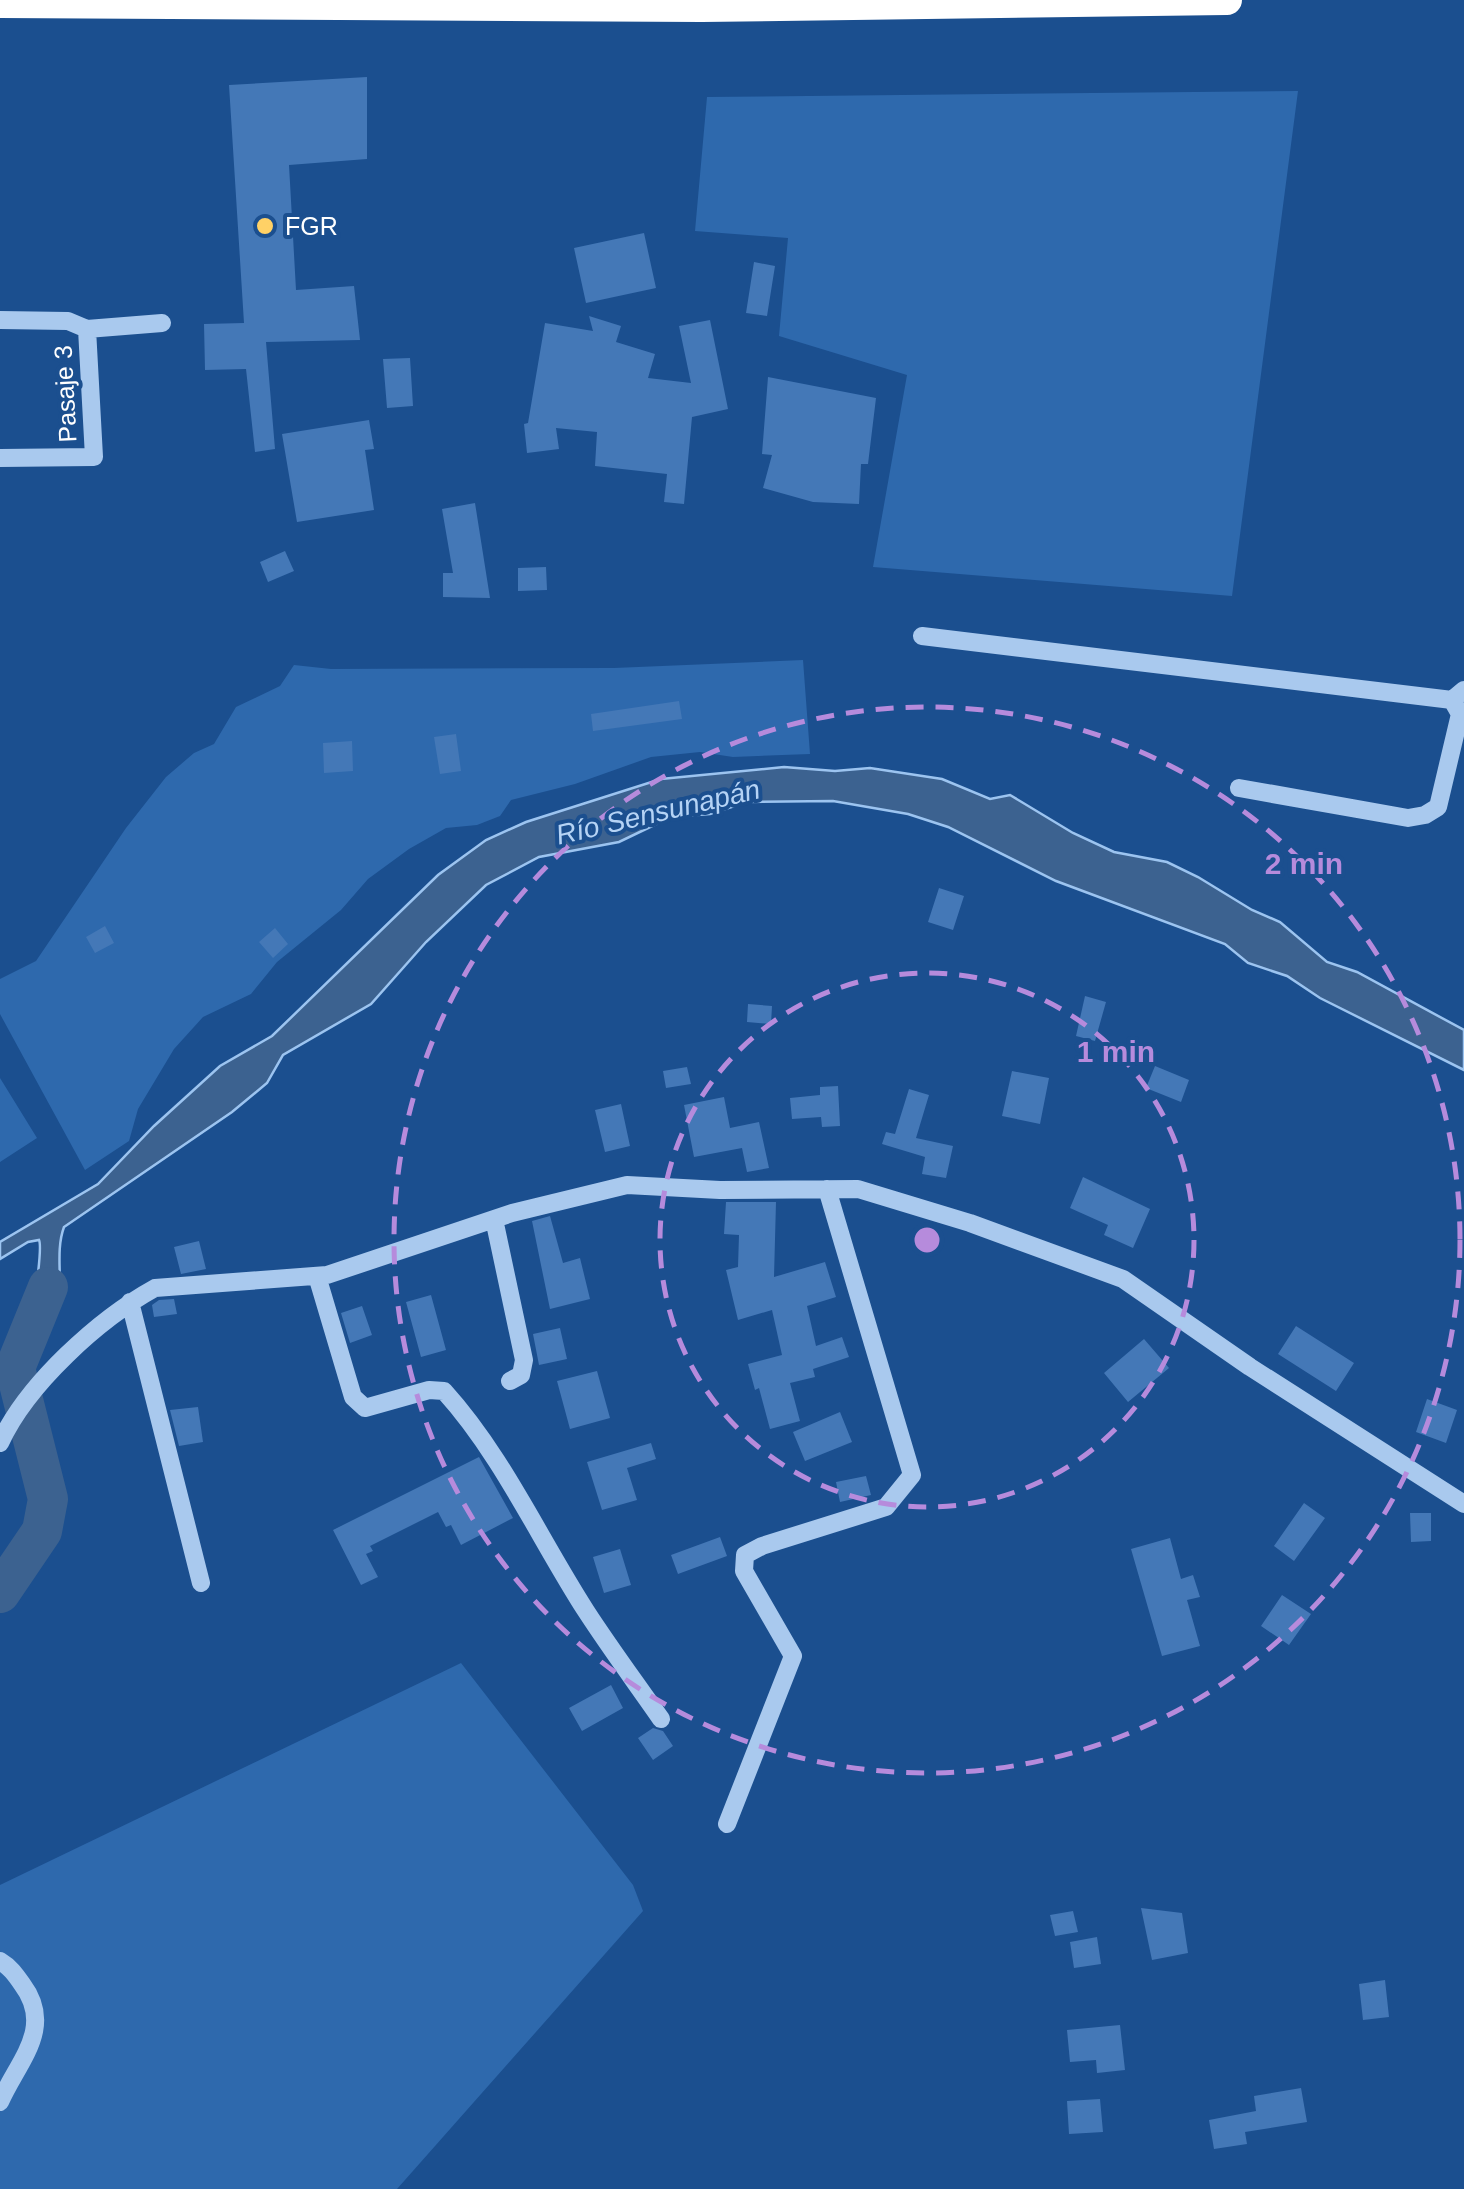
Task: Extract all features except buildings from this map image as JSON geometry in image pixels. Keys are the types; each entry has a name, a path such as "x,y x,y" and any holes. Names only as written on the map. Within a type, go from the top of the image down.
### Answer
{"highway":[{"path":"0,3 702,7 1227,0"}],"street":[{"path":"0,320 68,321 87,329 162,322"},
{"name":"Pasaje 3","path":"0,458 94,456 87,329"},
{"path":"922,636 1458,695 1460,714 1438,807 1425,815 1408,818 1239,788"},
{"path":"0,1442 19,1410 63,1359 130,1302 155,1288 317,1276 494,1219 627,1185 720,1190 858,1189 1123,1279 1266,1377 1464,1504"},
{"path":"727,1824 793,1656 744,1571 745,1555 762,1546 886,1508 912,1476 828,1189"},
{"path":"494,1219 524,1360 522,1375 510,1381"},
{"path":"317,1276 353,1397 365,1408 430,1390 444,1390 462,1411 552,1550 585,1609 662,1719"},
{"path":"130,1302 201,1584"},
{"path":"0,1961 10,1967 29,1993 37,2016 33,2042 0,2102"}],"shaded area":[{"path":"1298,91 1232,596 873,567 907,375 779,336 788,238 695,231 707,97"},
{"path":"803,660 810,754 733,757 700,752 651,757 575,784 511,800 500,816 477,825 446,828 409,849 368,879 341,910 277,962 251,994 203,1017 174,1049 138,1109 129,1141 85,1170 0,1014 0,979 36,961 126,828 166,777 194,753 214,744 236,707 280,686 294,665 331,669 614,668"},
{"path":"0,1078 37,1138 0,1162"},
{"path":"461,1663 633,1885 643,1911 397,2189 0,2189 0,1885"}],"water":[{"name":"Río Sensunapán","path":"784,767 835,771 870,768 942,779 990,799 1010,795 1073,833 1114,852 1167,862 1280,922 1327,962 1357,972 1464,1030 1464,1070 1320,998 1287,976 1248,963 1225,944 1056,881 948,827 908,814 833,801 747,802 710,814 671,817 619,842 539,857 486,885 426,942 371,1004 283,1055 267,1083 232,1112 64,1227 59,1298 47,1317 28,1335 39,1240 28,1242 0,1259 0,1242 98,1184 220,1066 272,1036 438,875 486,840 526,822 661,779"}],"waterway":[{"path":"0,1593 42,1531 48,1499 15,1368 48,1287"}],"place":[{"name":"FGR","path":"265,226"}]}
